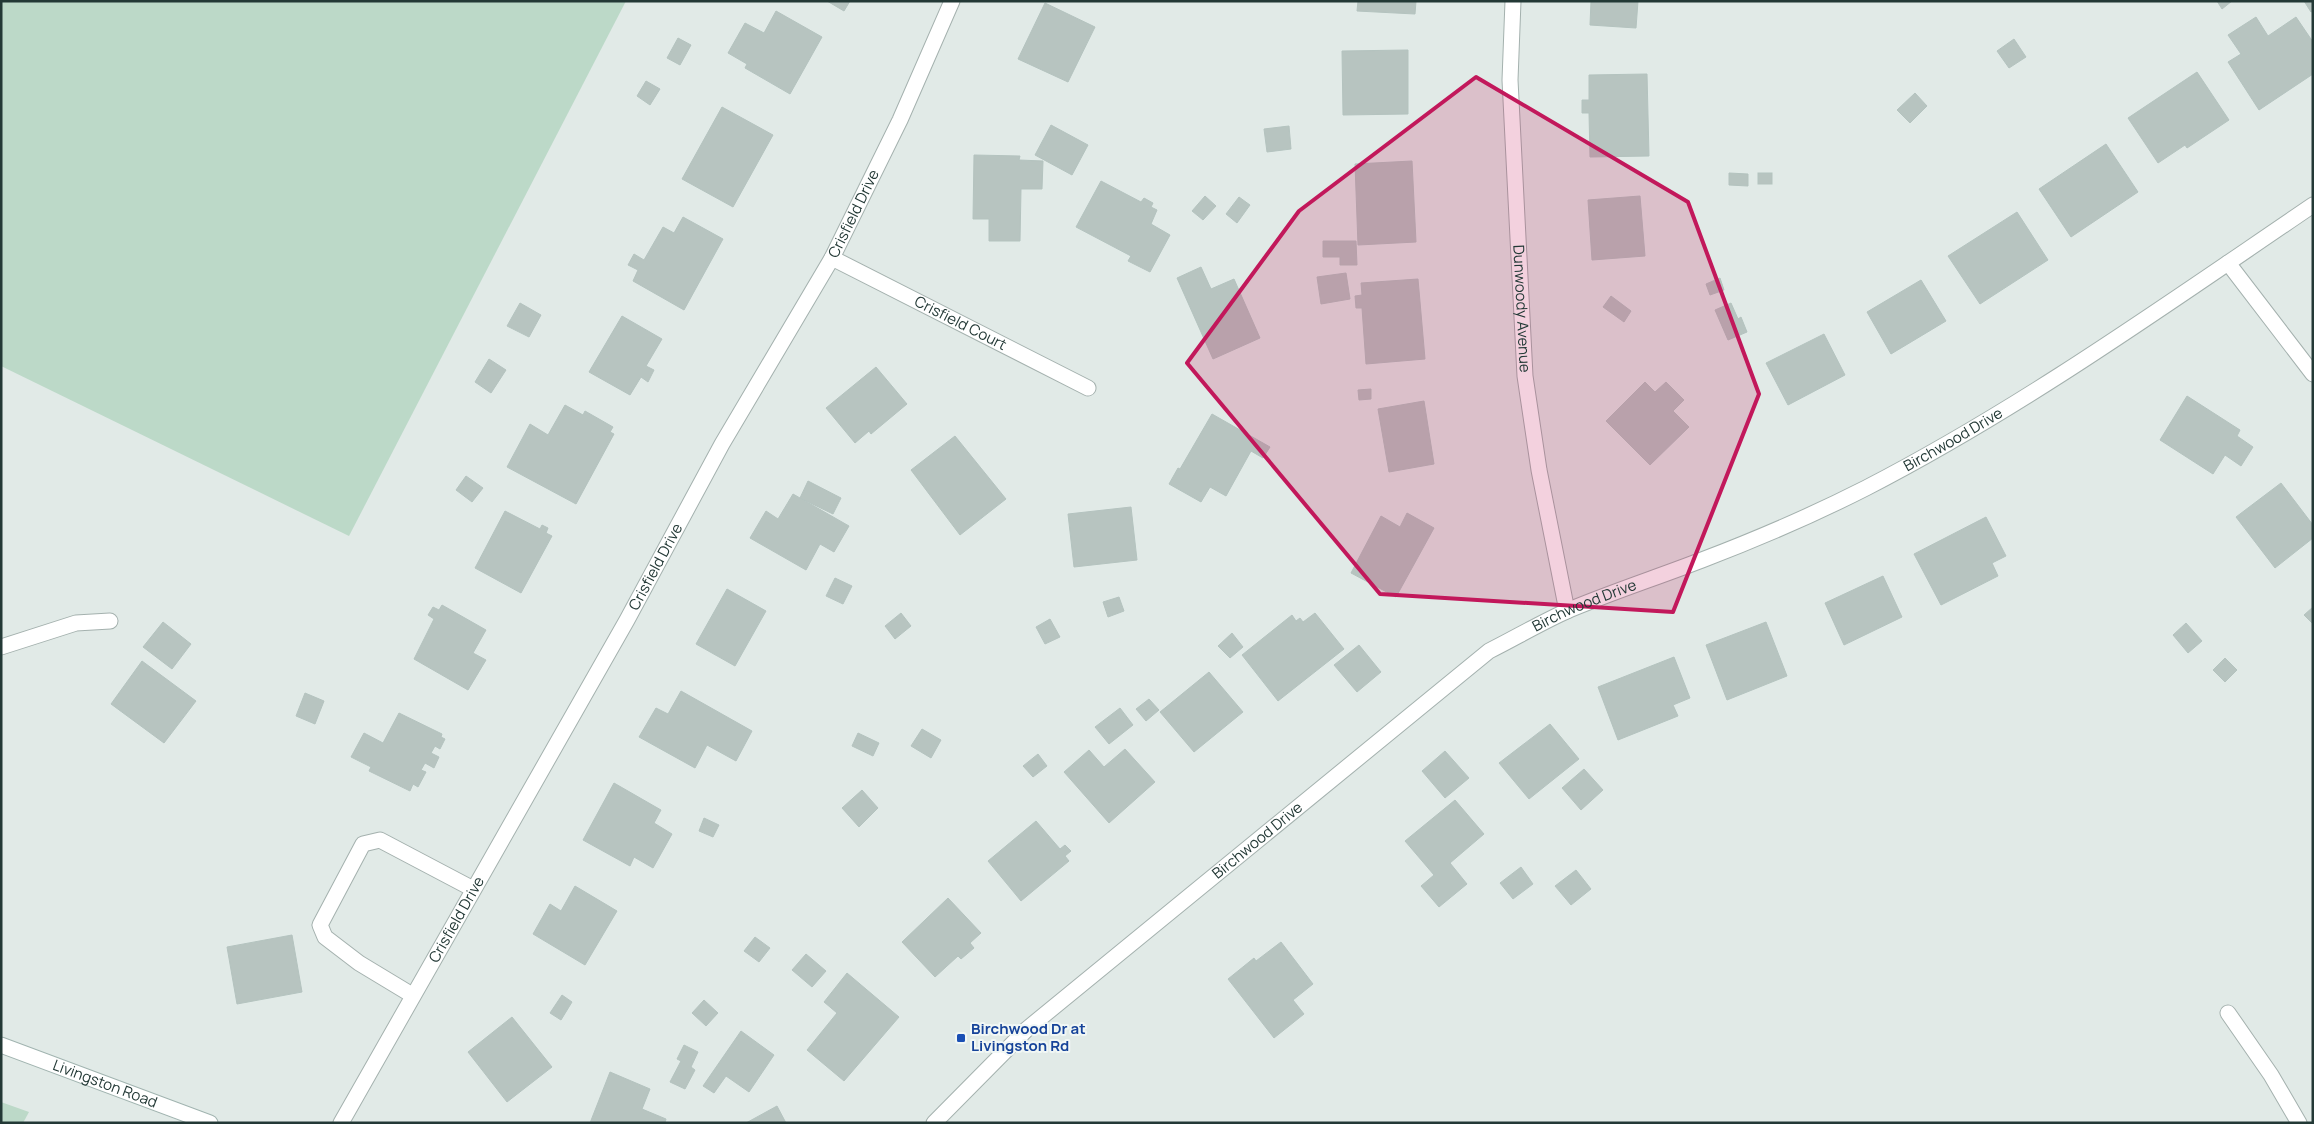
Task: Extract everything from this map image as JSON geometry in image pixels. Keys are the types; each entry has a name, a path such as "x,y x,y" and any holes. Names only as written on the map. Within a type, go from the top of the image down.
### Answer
{"street":[{"name":"Crisfield Drive","path":"341,1123 412,995 622,629 722,444 832,258 900,120 952,1"},
{"name":"Dunwoody Avenue","path":"1512,1 1510,80 1525,376 1538,470 1568,610"},
{"name":"Birchwood Drive","path":"934,1123 1027,1029 1489,651 1568,610 1705,559 1863,489 1903,469 1992,418 2076,366 2313,205"},
{"name":"Crisfield Court","path":"832,258 1088,388"},
{"path":"2228,263 2313,374"},
{"path":"1,647 76,623 110,621"},
{"path":"412,995 359,963 325,937 320,924 363,844 380,840 473,889"},
{"path":"2228,1012 2271,1075 2299,1123"},
{"name":"Livingston Road","path":"1,1045 210,1123"}],"highlighted area":[{"path":"1476,77 1688,202 1759,394 1673,612 1380,594 1187,363 1299,211"}],"green space":[{"path":"1,1 626,1 349,536 1,366"},
{"path":"1,1102 29,1112 23,1123 1,1123"}],"building":[{"path":"827,1 850,1 844,11"},
{"path":"1358,1 1416,1 1415,14 1357,11"},
{"path":"1591,1 1638,1 1636,28 1590,25"},
{"path":"2217,1 2232,1 2222,9"},
{"path":"2304,1 2313,1 2313,11 2311,12"},
{"path":"1045,3 1095,27 1068,82 1018,59"},
{"path":"776,11 822,37 790,94 745,68 747,64 728,53 745,23 764,33"},
{"path":"2256,17 2268,36 2296,17 2313,42 2313,74 2259,110 2228,62 2241,54 2228,35"},
{"path":"678,38 691,45 680,65 667,58"},
{"path":"2014,39 2026,57 2009,68 1997,51"},
{"path":"1408,50 1408,114 1343,115 1342,51"},
{"path":"2197,72 2229,120 2187,148 2185,145 2158,163 2128,118"},
{"path":"1647,74 1649,156 1590,157 1589,113 1582,113 1582,100 1589,100 1589,75"},
{"path":"646,81 660,89 650,105 637,96"},
{"path":"1915,93 1927,106 1910,123 1897,110"},
{"path":"722,107 773,135 733,207 682,179"},
{"path":"1051,125 1088,145 1072,175 1035,155"},
{"path":"1289,126 1291,149 1267,152 1264,129"},
{"path":"2106,144 2138,192 2071,237 2039,189"},
{"path":"974,155 1020,156 1019,160 1043,161 1042,189 1021,189 1020,241 989,241 989,219 973,219"},
{"path":"1412,161 1416,242 1358,245 1355,164"},
{"path":"1729,173 1748,174 1748,186 1729,185"},
{"path":"1758,173 1772,173 1772,184 1758,184"},
{"path":"1101,181 1141,202 1144,198 1153,203 1151,207 1157,210 1151,224 1170,235 1150,272 1128,261 1131,256 1076,227"},
{"path":"1205,196 1216,206 1203,220 1192,211"},
{"path":"1640,196 1645,256 1592,260 1588,200"},
{"path":"1239,197 1250,205 1237,223 1226,214"},
{"path":"2017,212 2048,260 1980,304 1948,256"},
{"path":"683,217 723,239 684,310 633,281 638,270 628,265 634,254 644,260 663,227 674,233"},
{"path":"1323,241 1356,241 1357,265 1340,265 1340,257 1323,257"},
{"path":"1201,267 1211,289 1234,279 1260,338 1213,359 1177,278"},
{"path":"1346,273 1350,299 1321,304 1317,277"},
{"path":"1720,278 1724,290 1710,295 1706,284"},
{"path":"1418,279 1425,359 1366,364 1362,308 1356,308 1355,296 1362,295 1361,283"},
{"path":"1921,280 1946,321 1891,354 1867,312"},
{"path":"1611,296 1631,311 1624,322 1603,307"},
{"path":"520,303 541,315 529,337 507,326"},
{"path":"1731,303 1738,319 1741,317 1747,332 1728,340 1715,310"},
{"path":"622,316 662,339 646,366 654,370 648,382 641,377 630,395 589,372"},
{"path":"1824,334 1845,375 1788,405 1766,363"},
{"path":"489,359 506,370 491,393 475,382"},
{"path":"876,367 907,404 871,434 869,431 855,443 826,408"},
{"path":"1645,382 1655,392 1666,382 1684,400 1673,411 1689,427 1650,465 1606,421"},
{"path":"1371,389 1371,399 1359,400 1358,390"},
{"path":"2187,396 2240,430 2237,436 2253,447 2241,466 2225,455 2213,474 2160,440"},
{"path":"1424,401 1434,464 1389,472 1378,409"},
{"path":"565,405 583,415 585,411 613,427 610,432 614,434 576,504 507,467 530,424 548,435"},
{"path":"1212,414 1270,447 1263,458 1251,451 1226,496 1210,487 1201,502 1169,484 1178,468 1180,469"},
{"path":"955,436 1006,499 960,535 911,470"},
{"path":"466,476 483,488 472,502 456,490"},
{"path":"808,481 841,498 833,514 800,498"},
{"path":"2281,483 2313,525 2313,538 2275,568 2236,517"},
{"path":"793,494 849,526 834,552 820,544 806,570 750,538 766,511 778,519"},
{"path":"1131,507 1137,560 1074,567 1068,514"},
{"path":"505,511 540,529 542,525 548,528 546,533 552,536 521,593 475,568"},
{"path":"1407,513 1434,528 1396,597 1351,573 1381,516 1400,527"},
{"path":"1986,517 2006,556 1992,563 1998,576 1941,605 1914,554"},
{"path":"1883,576 1902,617 1844,645 1825,603"},
{"path":"835,578 852,586 843,604 826,596"},
{"path":"727,589 766,611 735,666 696,644"},
{"path":"1119,597 1124,611 1108,617 1103,602"},
{"path":"442,605 486,630 473,653 486,660 468,690 414,659 434,619 428,615 433,607 439,610"},
{"path":"2313,607 2313,624 2304,615"},
{"path":"901,613 911,626 895,639 885,626"},
{"path":"1315,613 1344,649 1278,701 1242,655 1292,615 1296,621 1300,618 1303,622"},
{"path":"1050,619 1060,637 1045,644 1036,627"},
{"path":"163,622 191,644 172,669 143,647"},
{"path":"1766,622 1787,676 1727,700 1706,645"},
{"path":"2186,623 2202,641 2188,653 2173,635"},
{"path":"1232,633 1243,647 1230,658 1218,646"},
{"path":"1359,645 1381,672 1357,692 1334,665"},
{"path":"1674,657 1690,698 1673,705 1678,716 1618,740 1598,687"},
{"path":"2225,658 2237,670 2225,682 2213,670"},
{"path":"142,661 196,701 164,743 111,704"},
{"path":"1209,672 1243,712 1194,752 1160,712"},
{"path":"681,691 752,731 736,761 707,745 695,768 639,737 656,708 668,714"},
{"path":"305,693 324,701 315,724 296,716"},
{"path":"1149,699 1159,710 1146,721 1136,709"},
{"path":"1120,708 1133,725 1109,744 1095,727"},
{"path":"399,713 442,734 441,737 445,739 440,749 435,746 431,753 439,757 434,768 425,763 421,770 426,772 418,787 413,784 410,791 369,771 371,767 351,757 364,733 383,743"},
{"path":"1550,724 1579,759 1529,799 1499,763"},
{"path":"922,729 941,740 931,758 911,746"},
{"path":"858,733 879,743 873,756 852,746"},
{"path":"1125,749 1155,782 1109,823 1064,772 1089,750 1104,767"},
{"path":"1445,751 1469,778 1445,798 1422,771"},
{"path":"1038,754 1047,766 1033,777 1023,766"},
{"path":"1584,769 1603,790 1581,810 1562,788"},
{"path":"614,783 661,810 654,823 672,834 653,868 634,857 630,866 583,840"},
{"path":"862,790 878,808 859,827 842,808"},
{"path":"1455,800 1484,834 1450,863 1467,884 1439,907 1421,886 1434,875 1405,841"},
{"path":"704,818 719,825 713,837 699,831"},
{"path":"1036,821 1060,849 1065,845 1071,851 1065,856 1069,861 1021,901 988,861"},
{"path":"1521,867 1533,884 1513,899 1500,883"},
{"path":"1576,870 1591,889 1571,905 1555,886"},
{"path":"575,886 617,911 585,965 533,934 550,904 561,911"},
{"path":"948,898 981,933 970,943 974,948 961,959 958,956 935,977 902,942"},
{"path":"292,935 302,992 237,1004 227,947"},
{"path":"755,937 770,948 759,962 744,951"},
{"path":"1281,942 1313,984 1293,1000 1304,1014 1274,1038 1228,979 1254,958 1256,961"},
{"path":"806,954 826,971 812,987 792,970"},
{"path":"847,973 899,1017 844,1081 807,1050 837,1013 824,1002"},
{"path":"562,995 572,1002 561,1020 550,1013"},
{"path":"704,1000 718,1013 706,1026 692,1013"},
{"path":"512,1017 552,1067 507,1102 468,1052"},
{"path":"741,1031 774,1055 749,1092 726,1076 714,1093 703,1086"},
{"path":"684,1045 698,1052 691,1067 695,1070 685,1089 670,1082 681,1061 677,1059"},
{"path":"610,1072 650,1089 642,1109 666,1119 665,1123 590,1123"},
{"path":"777,1106 786,1123 746,1123"}],"place":[{"name":"Birchwood Dr at Livingston Rd","path":"961,1038"}]}
